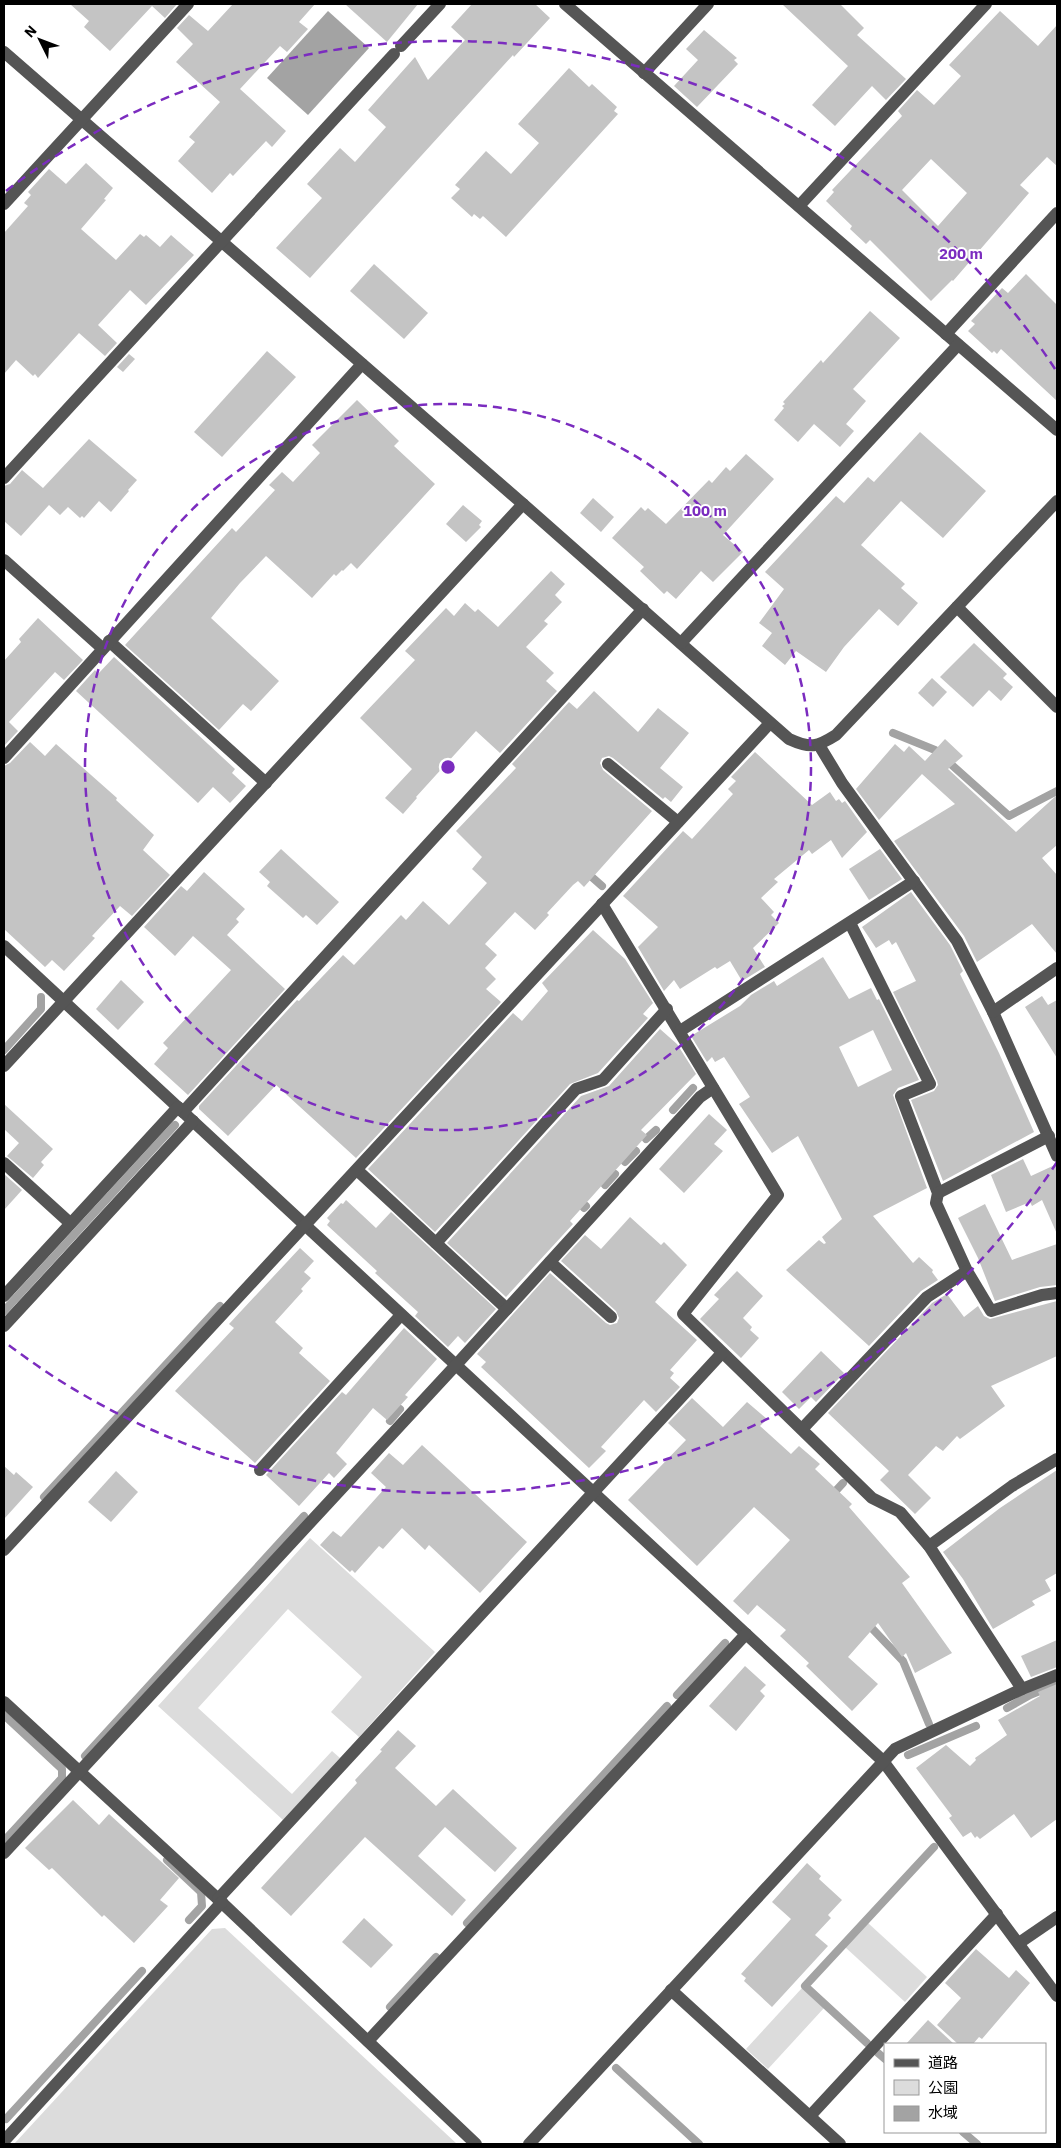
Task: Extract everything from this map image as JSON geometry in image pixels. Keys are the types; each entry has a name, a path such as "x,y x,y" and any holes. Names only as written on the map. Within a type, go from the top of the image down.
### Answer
{"street":[{"path":"4,204 188,4"},
{"path":"4,478 440,4"},
{"path":"565,4 579,8 644,73 1057,430"},
{"path":"644,73 708,4"},
{"path":"799,206 986,4"},
{"path":"4,52 643,609 770,723 790,740 804,746 819,746 836,735 1057,501"},
{"path":"946,334 1057,213"},
{"path":"681,643 958,345"},
{"path":"4,758 105,644 362,364"},
{"path":"4,1066 523,504"},
{"path":"4,560 105,644 266,784"},
{"path":"958,606 1057,708"},
{"path":"4,1296 70,1223 180,1110 643,609"},
{"path":"4,1550 770,723"},
{"path":"819,746 842,783 957,941 993,1012 1057,1156"},
{"path":"608,764 678,822"},
{"path":"680,1031 914,881"},
{"path":"602,904 778,1195 683,1314 872,1498 900,1512 929,1546 1022,1689"},
{"path":"850,923 930,1084 901,1096 938,1193 936,1203 967,1271 991,1311 1042,1295 1057,1293"},
{"path":"4,946 882,1761 1057,1996"},
{"path":"993,1012 1057,968"},
{"path":"436,1243 576,1089 603,1080 667,1009"},
{"path":"4,1853 456,1366 700,1097 713,1088"},
{"path":"4,1326 193,1121"},
{"path":"938,1193 1049,1136"},
{"path":"4,1163 70,1223"},
{"path":"357,1170 507,1309"},
{"path":"550,1262 611,1317"},
{"path":"802,1430 926,1296 967,1271"},
{"path":"260,1470 401,1315"},
{"path":"4,2141 220,1900 722,1353"},
{"path":"929,1546 1012,1486 1057,1459"},
{"path":"368,2041 746,1634"},
{"path":"529,2144 895,1749 1022,1689 1057,1675"},
{"path":"4,1702 220,1900 476,2144"},
{"path":"810,2116 996,1914"},
{"path":"1018,1943 1057,1917"},
{"path":"672,1990 840,2144"}],"green space":[{"path":"310,1538 435,1652 359,1737 331,1712 362,1677 288,1609 198,1708 292,1794 332,1751 340,1758 283,1820 158,1706"},
{"path":"868,1923 927,1977 905,2002 845,1947"},
{"path":"225,1928 457,2144 14,2144 212,1929"},
{"path":"802,1988 824,2008 768,2069 746,2049"}],"water":[{"path":"328,11 369,48 308,115 267,78"}],"building":[{"path":"70,4 177,4 165,18 152,6 110,51 84,27 89,21"},
{"path":"233,4 315,4 299,22 308,29 287,52 280,46 240,89 286,131 272,147 266,141 233,176 230,173 212,193 178,161 195,142 189,137 220,102 176,62 193,44 177,28 189,15 208,31"},
{"path":"345,4 418,4 387,42"},
{"path":"472,4 535,4 550,18 514,57 513,55 310,278 276,248 322,198 307,184 340,148 355,162 386,127 368,110 415,57 428,80 465,40 451,27"},
{"path":"782,4 840,4 864,28 857,35 906,79 886,100 872,86 835,126 812,105 848,66"},
{"path":"1000,11 1038,46 1057,25 1057,166 1047,157 1020,185 1029,193 953,281 931,301 870,240 866,244 850,229 852,226 826,201 834,192 832,190 902,116 898,111 917,90 934,105 961,76 949,65","holes":["931,159 967,193 938,226 902,190"]},
{"path":"704,30 737,58 734,60 738,64 697,107 674,86 698,60 686,49"},
{"path":"569,68 589,87 592,84 617,107 614,111 618,114 506,237 483,216 480,219 474,214 472,217 451,198 460,189 455,185 486,151 511,174 539,143 518,124"},
{"path":"86,163 113,188 104,199 106,200 81,229 116,260 140,234 144,237 146,235 160,247 171,235 194,255 146,305 130,290 98,325 117,343 105,356 79,333 38,378 35,374 33,376 16,360 4,374 4,233 28,206 24,203 31,195 28,192 49,169 66,184"},
{"path":"374,264 428,313 404,339 350,291"},
{"path":"1026,274 1057,305 1057,401 1001,349 997,354 994,351 992,353 968,331 975,324 971,321 1002,288 1008,293"},
{"path":"870,311 900,338 853,389 866,401 846,424 854,431 840,447 814,424 798,442 774,420 784,408 782,406 785,404 783,402 821,360 823,363"},
{"path":"267,351 296,377 222,457 194,432"},
{"path":"129,354 135,359 123,372 117,367"},
{"path":"357,400 399,441 394,446 435,484 357,569 351,563 336,576 334,574 312,598 266,556 240,583 211,618 279,681 251,711 243,704 219,730 125,645 232,528 236,532 275,490 269,485 282,472 293,482 320,453 312,445"},
{"path":"920,432 986,491 943,538 901,501 861,545 905,584 901,588 918,603 898,626 879,609 844,647 826,672 796,651 785,665 762,646 772,633 759,623 784,589 765,572 836,496 844,503 868,477 874,482"},
{"path":"89,439 137,480 111,512 99,501 84,518 82,516 80,518 68,507 60,515 49,505 21,536 4,521 4,486 10,484 22,470 43,488"},
{"path":"746,454 774,479 723,535 743,552 713,582 701,571 676,599 667,591 664,594 640,571 644,567 612,538 641,507 645,511 648,508 666,524 709,480 712,483 726,467 730,471"},
{"path":"593,498 614,517 601,532 580,513"},
{"path":"463,505 482,521 479,525 481,527 466,542 446,524"},
{"path":"551,571 565,584 555,595 562,602 544,621 548,624 526,647 554,673 546,681 557,691 500,753 476,731 403,814 385,798 412,769 360,718 415,660 405,651 446,608 454,616 465,603 475,612 478,609 498,627"},
{"path":"38,618 83,660 64,680 55,672 9,722 18,731 4,746 4,661 21,642 19,639"},
{"path":"974,643 1007,674 1003,678 1013,687 1001,701 989,690 973,707 940,677"},
{"path":"114,657 235,769 232,773 246,786 230,803 213,787 198,803 76,691 95,670 98,674"},
{"path":"932,678 947,692 933,707 918,693"},
{"path":"594,691 638,732 658,708 689,733 660,768 683,787 671,802 665,797 663,799 613,758 609,756 602,758 600,763 603,770 652,811 584,887 578,881 573,885 547,913 549,915 535,930 515,912 485,944 497,955 485,968 496,979 486,989 501,1002 356,1158 276,1085 228,1136 199,1109 199,1106 297,1000 299,1001 343,955 354,965 401,915 406,920 423,901 449,925 487,883 472,869 482,857 456,831 516,768 512,764 569,702 577,709"},
{"path":"945,739 963,756 948,769 1016,832 1057,795 1057,845 1042,858 1057,875 1057,954 1032,924 977,962 964,936 894,841 955,804 922,774 879,820 856,789 895,744 904,752 909,746 925,761"},
{"path":"30,742 45,756 56,744 117,798 116,800 154,835 143,850 170,875 132,916 120,906 92,936 95,938 64,971 52,960 45,967 4,929 4,766 10,763"},
{"path":"755,752 812,805 830,792 836,801 839,799 842,803 845,801 867,832 842,858 831,840 812,854 809,850 774,879 778,882 761,898 774,912 771,915 779,923 753,948 765,967 742,981 730,961 717,969 715,967 680,989 674,980 664,991 638,947 658,927 623,896 683,831 692,839 733,794 728,789 736,781 731,777"},
{"path":"281,849 339,902 317,925 306,915 303,918 267,886 270,882 259,872"},
{"path":"880,849 902,879 869,900 849,869"},
{"path":"204,872 245,909 236,919 239,922 227,935 285,989 188,1095 154,1064 168,1048 163,1043 231,970 193,936 175,956 144,927 181,886 187,891"},
{"path":"911,892 950,945 963,971 960,974 999,1053 1034,1132 943,1181 911,1100 934,1091 938,1085 937,1081 893,992 916,981 896,942 892,945 889,940 876,948 862,927"},
{"path":"593,930 625,959 653,1003 643,1014 648,1018 598,1073 570,1084 435,1232 368,1169 513,1013 522,1021 548,991 542,983"},
{"path":"823,957 849,999 871,988 877,1000 879,999 919,1080 898,1088 893,1095 927,1188 873,1216 913,1263 919,1257 933,1270 932,1272 938,1280 921,1291 869,1346 786,1270 819,1240 824,1244 826,1243 822,1237 842,1219 798,1136 772,1153 739,1104 750,1097 724,1057 715,1062 712,1057 707,1062 691,1036 740,1006 751,995 774,981 777,986","holes":["873,1030 892,1070 858,1087 839,1047"]},
{"path":"121,980 144,1002 118,1030 96,1009"},
{"path":"1042,996 1048,1005 1057,1000 1057,1058 1025,1007"},
{"path":"660,1029 677,1044 696,1074 641,1130 647,1135 570,1221 573,1224 506,1297 447,1243 581,1096 609,1086"},
{"path":"4,1104 53,1149 41,1162 44,1165 33,1178 7,1156 19,1143 4,1129"},
{"path":"709,1114 727,1130 714,1144 723,1151 684,1193 659,1169"},
{"path":"1023,1159 1031,1176 1057,1164 1057,1234 1042,1200 1032,1206 1030,1202 1006,1212 991,1175"},
{"path":"4,1174 22,1190 4,1210"},
{"path":"346,1200 376,1228 391,1212 496,1309 465,1343 458,1336 448,1347 415,1316 418,1312 375,1273 377,1271 327,1225 330,1221 327,1218"},
{"path":"985,1204 1012,1260 1057,1244 1057,1285 1040,1287 995,1301 978,1258 958,1218"},
{"path":"630,1217 661,1245 664,1242 687,1265 655,1302 697,1340 670,1370 674,1373 670,1378 680,1387 656,1412 644,1400 601,1447 606,1451 589,1468 481,1367 486,1362 477,1354 550,1273 606,1323 610,1325 617,1323 619,1318 616,1311 561,1261 585,1235 601,1249"},
{"path":"300,1248 314,1261 304,1272 311,1278 301,1289 303,1291 275,1322 303,1348 299,1353 330,1381 255,1463 175,1391 234,1328 229,1324"},
{"path":"737,1271 763,1296 743,1318 752,1327 750,1330 759,1338 741,1358 700,1319 719,1299 714,1295"},
{"path":"947,1294 964,1317 978,1306 984,1316 990,1319 1057,1301 1057,1356 991,1386 1005,1406 960,1439 957,1436 943,1451 936,1446 908,1475 931,1498 915,1514 880,1480 889,1471 828,1413 932,1303"},
{"path":"404,1328 437,1359 405,1395 408,1397 387,1420 373,1408 336,1453 347,1464 334,1478 329,1473 299,1506 266,1475 342,1392 346,1395"},
{"path":"821,1351 844,1373 816,1402 811,1397 799,1409 782,1392"},
{"path":"692,1398 723,1427 747,1402 767,1419 760,1426 791,1454 799,1446 820,1464 815,1469 852,1504 849,1507 910,1577 902,1583 952,1653 915,1673 906,1653 902,1657 878,1623 848,1657 878,1684 852,1711 806,1666 809,1663 780,1636 786,1630 757,1605 748,1615 733,1601 790,1540 754,1507 697,1566 628,1500 686,1440 668,1423"},
{"path":"422,1445 527,1542 480,1593 429,1545 425,1550 402,1528 383,1549 379,1546 355,1573 352,1570 350,1572 320,1545 333,1531 341,1537 386,1487 371,1473 389,1453 403,1465"},
{"path":"4,1466 14,1475 16,1472 33,1487 4,1519"},
{"path":"1057,1470 1057,1573 1045,1580 1051,1591 1032,1601 1035,1605 993,1629 963,1579 943,1552 1000,1508"},
{"path":"116,1471 138,1492 111,1522 88,1502"},
{"path":"1057,1640 1057,1667 1031,1677 1021,1656"},
{"path":"745,1666 766,1685 760,1691 765,1696 736,1731 709,1706"},
{"path":"1057,1684 1057,1819 1031,1838 1014,1814 980,1839 977,1836 975,1838 971,1832 963,1837 949,1818 952,1816 916,1768 946,1745 970,1766 976,1760 975,1758 1007,1735 998,1720 1040,1696 1038,1692"},
{"path":"398,1730 416,1746 395,1768 436,1806 453,1789 517,1848 495,1872 445,1827 418,1856 466,1900 452,1916 365,1837 291,1916 261,1888 357,1783 355,1780 382,1751 380,1750"},
{"path":"73,1800 99,1825 109,1814 179,1878 160,1900 168,1906 134,1943 104,1915 102,1917 52,1868 49,1870 25,1848"},
{"path":"807,1863 821,1876 819,1879 842,1900 828,1915 831,1918 815,1935 828,1946 772,2007 744,1981 746,1978 741,1974 791,1919 772,1902"},
{"path":"364,1918 393,1945 371,1968 342,1942"},
{"path":"976,1949 1009,1978 1016,1970 1030,1983 982,2039 979,2037 974,2043 957,2043 937,2025 961,1998 945,1983"},
{"path":"928,2020 953,2043 907,2043"}],"waterway":[{"path":"893,733 935,750 1009,816 1057,791"},
{"path":"585,871 602,886"},
{"path":"4,1050 41,1009 41,997"},
{"path":"673,1110 693,1088"},
{"path":"4,1311 175,1125"},
{"path":"646,1139 656,1130"},
{"path":"625,1162 636,1151"},
{"path":"605,1185 615,1174"},
{"path":"44,1497 220,1306"},
{"path":"390,1421 400,1409"},
{"path":"831,1496 843,1483"},
{"path":"85,1756 304,1516"},
{"path":"866,1622 903,1661 929,1724"},
{"path":"677,1695 725,1643"},
{"path":"1007,1708 1030,1695 1057,1684"},
{"path":"467,1923 667,1706"},
{"path":"4,1715 62,1769 62,1778 4,1841"},
{"path":"908,1755 976,1726"},
{"path":"867,2043 805,1986 934,1847"},
{"path":"167,1860 201,1892 202,1906 189,1920"},
{"path":"390,2007 436,1957"},
{"path":"6,2119 142,1971"},
{"path":"878,2053 884,2058"},
{"path":"616,2068 699,2144"},
{"path":"964,2133 977,2144"}]}
